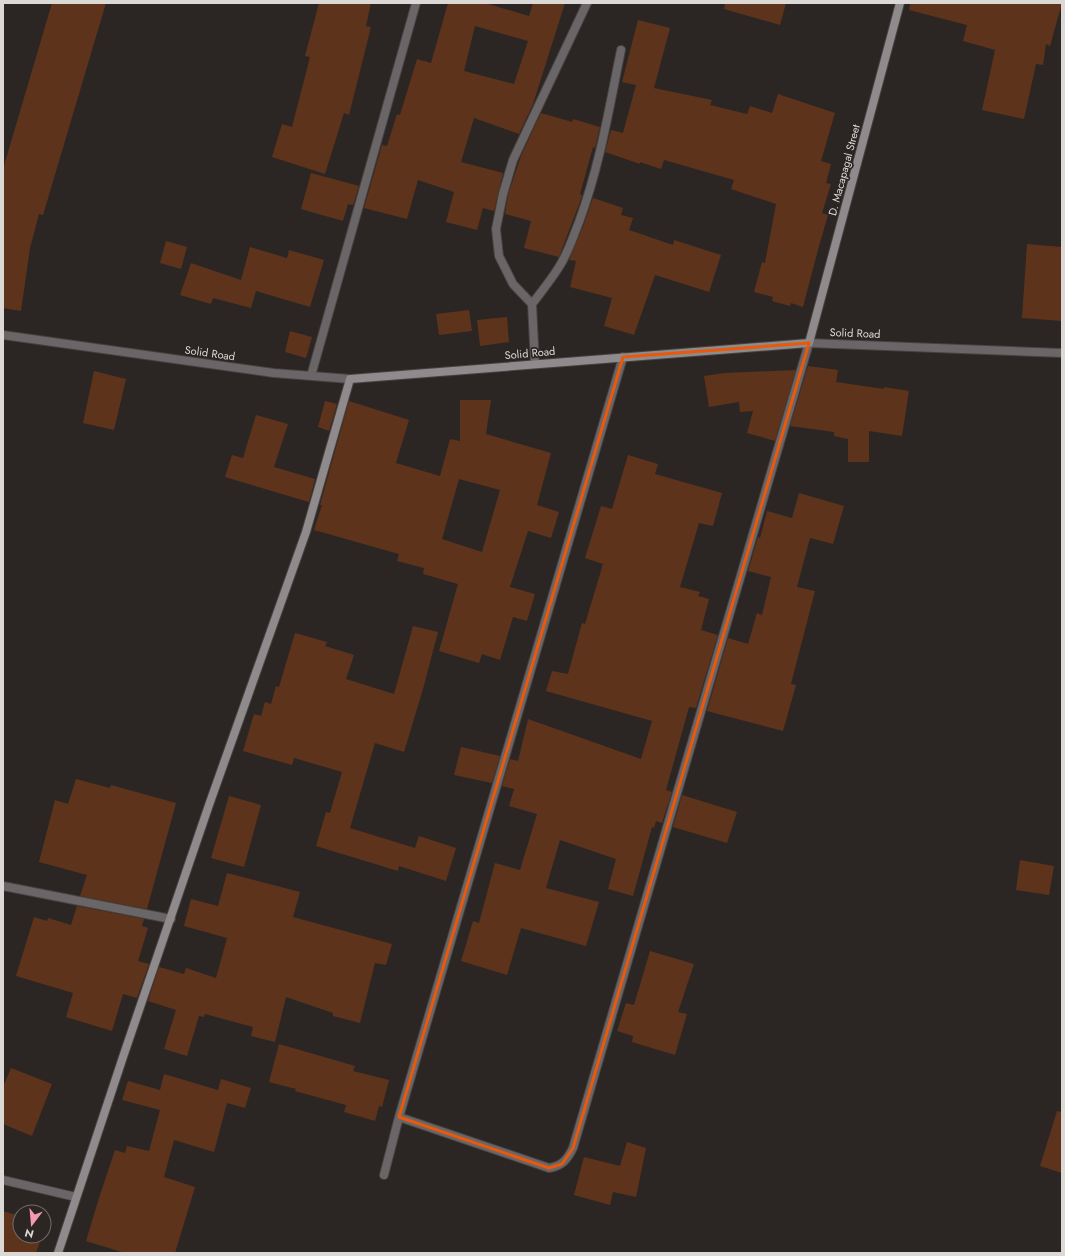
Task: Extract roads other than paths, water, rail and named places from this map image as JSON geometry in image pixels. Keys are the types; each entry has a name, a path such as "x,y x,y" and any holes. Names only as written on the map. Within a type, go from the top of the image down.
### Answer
{"street":[{"path":"311,376 416,3"},
{"path":"532,304 513,284 499,256 496,229 502,194 513,160 587,3"},
{"name":"D. Macapagal Street","path":"809,343 900,3"},
{"path":"535,364 532,304 560,266 572,242 583,213 603,144 621,50"},
{"name":"Solid Road","path":"3,335 274,373 350,379 809,343 1062,353"},
{"path":"399,1117 549,1168 562,1164 568,1158 573,1148 809,343"},
{"path":"384,1175 399,1117 623,357"},
{"path":"58,1253 170,919 257,667 306,532 350,379"},
{"path":"3,886 170,919"},
{"path":"3,1180 76,1197"}]}
